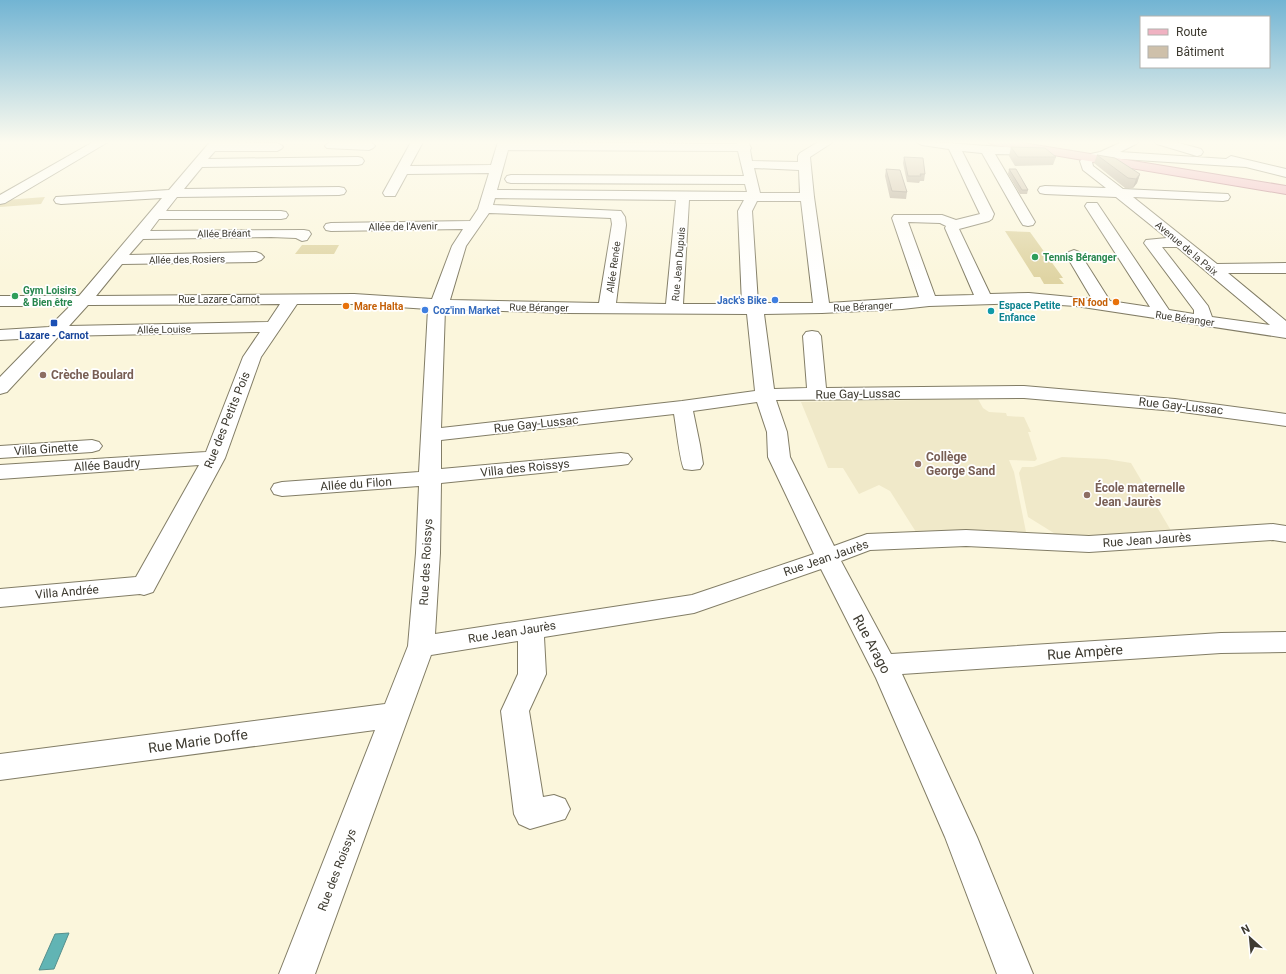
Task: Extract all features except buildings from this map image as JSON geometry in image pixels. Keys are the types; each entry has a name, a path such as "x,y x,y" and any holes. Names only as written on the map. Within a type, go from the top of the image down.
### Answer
{"main road":[{"path":"1272,187 1286,190"}],"street":[{"path":"0,200 22,187"},
{"path":"3,382 85,300 179,187"},
{"path":"390,193 393,187"},
{"name":"Rue des Roissys","path":"297,974 421,646 428,553 431,436 437,304 444,292 459,246 485,209 492,187"},
{"path":"752,187 754,194 753,197"},
{"path":"806,187 822,308"},
{"path":"929,301 899,218 942,219 955,225 984,218 987,214 974,187"},
{"path":"1011,187 1028,222"},
{"name":"Avenue de la Paix","path":"1114,187 1286,331"},
{"path":"1045,190 1223,197"},
{"path":"61,200 174,193 339,191"},
{"path":"490,194 807,197"},
{"name":"Rue Jean Dupuis","path":"674,309 683,196"},
{"name":"Rue Arago","path":"753,197 745,212 750,305 755,309 765,396 777,432 779,457 883,665 946,802 1015,974"},
{"path":"1092,206 1163,314"},
{"name":"Allée Renée","path":"485,209 616,214 619,225 607,308"},
{"path":"156,215 281,215"},
{"name":"Allée de l'Avenir","path":"331,227 474,225"},
{"path":"955,225 952,228 985,300"},
{"name":"Allée Bréant","path":"139,235 270,233 304,234 302,237"},
{"path":"1181,242 1151,243 1202,310 1204,320"},
{"path":"1074,255 1105,306"},
{"name":"Allée des Rosiers","path":"118,260 256,257"},
{"path":"1213,269 1286,268"},
{"name":"Rue Béranger","path":"437,304 607,308 755,309 822,308 902,304 929,301 1029,298 1076,301 1286,331"},
{"name":"Rue des Petits Pois","path":"139,586 214,458 252,357 292,299"},
{"name":"Rue Lazare Carnot","path":"0,301 354,299 437,304"},
{"name":"Allée Louise","path":"0,335 54,331 273,327"},
{"path":"812,336 817,394"},
{"name":"Rue Gay-Lussac","path":"431,436 682,408 765,396 817,394 1024,392 1174,405 1286,420"},
{"path":"682,408 690,445 692,464"},
{"name":"Villa Ginette","path":"0,452 92,446"},
{"name":"Allée Baudry","path":"0,472 214,458"},
{"name":"Villa des Roissys","path":"430,479 441,476 621,459"},
{"name":"Allée du Filon","path":"282,489 430,479"},
{"name":"Rue Jean Jaurès","path":"421,646 694,604 862,544 877,541 966,538 1089,544 1274,532 1286,534"},
{"name":"Villa Andrée","path":"0,598 139,586"},
{"path":"531,629 532,674 515,712 530,814 554,809"},
{"name":"Rue Ampère","path":"883,665 1221,643 1286,642"},
{"name":"Rue Marie Doffe","path":"0,767 395,715"}],"shaded area":[{"path":"45,197 41,204 0,207 0,204 6,200"},
{"name":"Tennis Béranger","path":"1005,231 1030,232 1063,278 1059,278 1064,284 1044,284 1040,277 1034,277"},
{"path":"302,245 339,245 334,254 295,254"},
{"name":"Collège George Sand","path":"978,399 983,408 989,412 1006,413 1007,416 1024,417 1031,432 1028,432 1037,459 1035,461 1009,460 1014,472 1026,532 916,532 890,491 879,485 859,494 843,468 828,468 801,402"},
{"name":"École maternelle Jean Jaurès","path":"1062,457 1106,459 1131,463 1173,534 1094,539 1088,535 1057,535 1028,517 1019,473 1022,467 1033,467"}],"water":[{"path":"69,933 54,969 39,970 55,934"}],"place":[{"name":"Tennis Béranger","path":"1035,257"},
{"name":"Gym Loisirs & Bien être","path":"15,296"},
{"name":"Jack's Bike","path":"775,300"},
{"name":"FN food","path":"1116,302"},
{"name":"Mare Halta","path":"346,306"},
{"name":"Coz'inn Market","path":"425,310"},
{"name":"Espace Petite Enfance","path":"991,311"},
{"name":"Lazare - Carnot","path":"54,323"},
{"name":"Crèche Boulard","path":"43,375"},
{"name":"Collège George Sand","path":"918,464"},
{"name":"École maternelle Jean Jaurès","path":"1087,495"}]}
